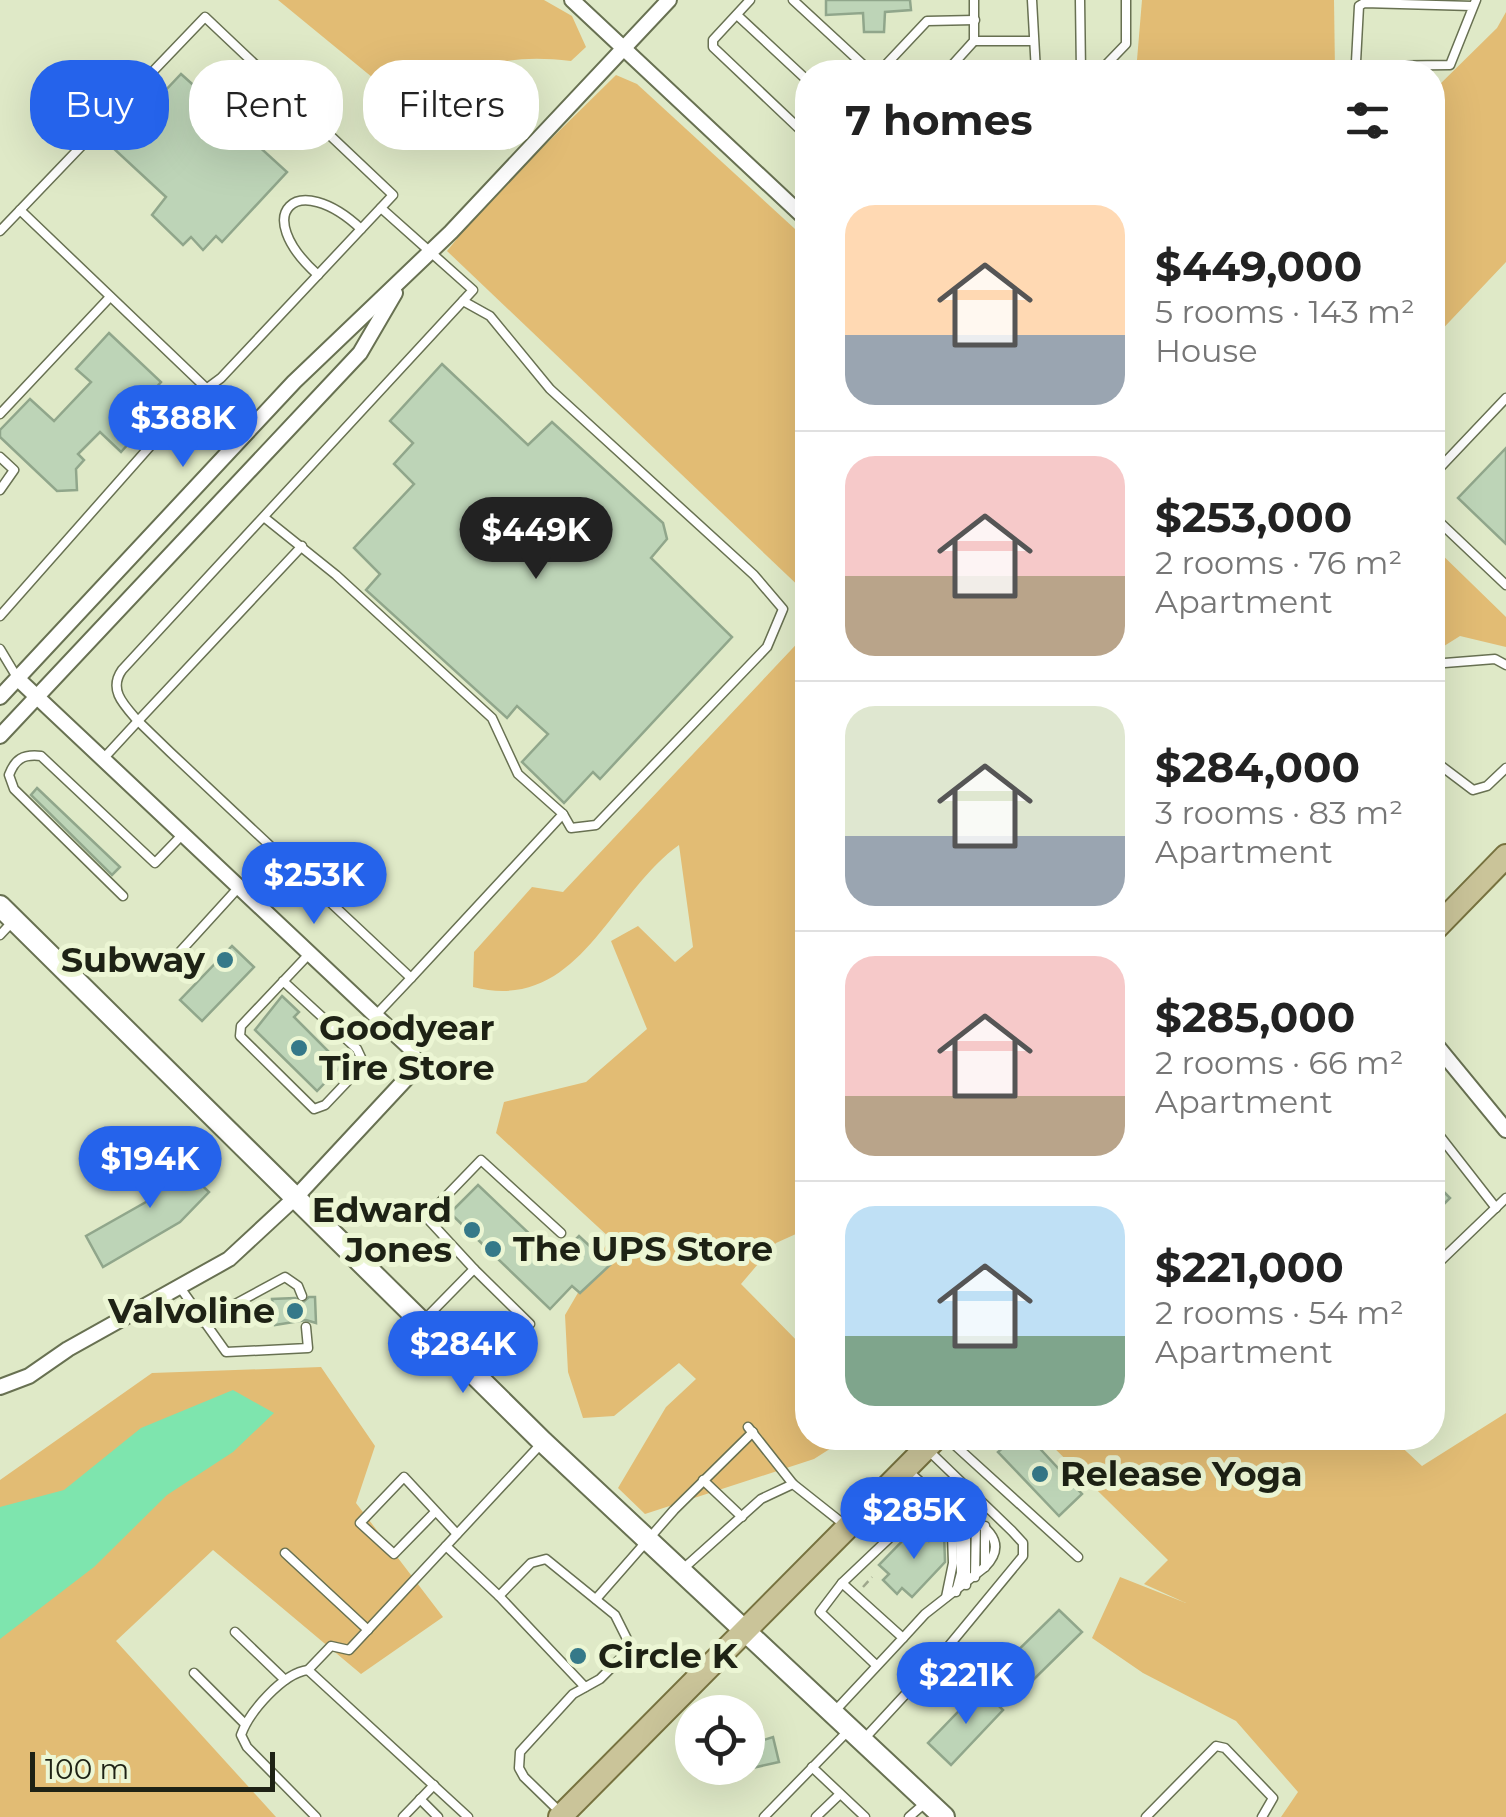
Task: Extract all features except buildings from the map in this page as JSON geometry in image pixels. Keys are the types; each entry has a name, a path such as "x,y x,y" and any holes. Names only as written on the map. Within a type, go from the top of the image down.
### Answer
{"main road":[{"path":"1445,919 1506,856"},
{"path":"5,920 297,1196 543,1442 944,1817"},
{"path":"562,1816 926,1450"}],"street":[{"path":"572,0 795,209"},
{"path":"0,697 343,332 430,252 669,0"},
{"path":"0,736 360,353 403,279"},
{"path":"250,430 271,448"},
{"path":"0,1387 29,1376 229,1259 297,1196 418,1066 410,1048 376,1015 18,679"},
{"path":"1445,1056 1506,1130"}],"lane":[{"path":"750,0 714,40 713,48 795,125"},
{"path":"793,0 857,60"},
{"path":"957,60 974,41 974,0"},
{"path":"1032,0 1034,60"},
{"path":"1080,0 1081,60"},
{"path":"1111,60 1126,44 1126,0"},
{"path":"1356,60 1359,6 1364,3 1474,3 1450,65 1445,65"},
{"path":"737,15 795,68"},
{"path":"0,231 205,17 394,195 206,389 0,616"},
{"path":"890,60 926,20 975,20"},
{"path":"974,41 1032,42"},
{"path":"318,275 284,236 282,224 288,211 299,202 320,199 338,208 361,230"},
{"path":"382,208 473,290 115,680 116,691 138,721 411,978"},
{"path":"20,210 250,430"},
{"path":"0,414 110,297"},
{"path":"265,518 302,546 492,718 518,774 563,814 571,828 596,825 766,647 782,609 754,575 550,389 490,316 463,300"},
{"path":"1445,462 1506,398"},
{"path":"0,456 14,470 0,490"},
{"path":"1445,527 1505,582"},
{"path":"103,758 302,546"},
{"path":"0,649 18,679"},
{"path":"1445,662 1476,658 1506,665"},
{"path":"124,896 14,789 8,775 14,762 28,754 41,756 155,863 183,834"},
{"path":"1445,768 1473,790 1488,786 1506,768"},
{"path":"376,1015 563,814"},
{"path":"168,965 240,887"},
{"path":"283,981 357,1049 364,1064 325,1105 314,1109 240,1036 241,1026 283,981 310,953"},
{"path":"1445,1143 1496,1208"},
{"path":"530,1324 426,1217 482,1160 561,1234"},
{"path":"1445,1257 1506,1198"},
{"path":"423,1321 474,1269"},
{"path":"202,1322 285,1277 298,1286 302,1296"},
{"path":"179,1286 226,1352 308,1348 306,1327"},
{"path":"596,1599 750,1429 793,1484 848,1528"},
{"path":"316,1817 247,1747 241,1735 245,1724 285,1680 296,1671 308,1670 330,1646 349,1650 543,1442"},
{"path":"764,1817 812,1766 856,1734 938,1659 958,1629 1023,1556 1022,1543 944,1450"},
{"path":"947,1450 1078,1557"},
{"path":"833,1713 903,1638 994,1558 995,1546 980,1522 905,1468"},
{"path":"404,1478 438,1508 434,1513 394,1554 360,1524 404,1478"},
{"path":"703,1480 742,1516"},
{"path":"680,1570 762,1499 793,1484"},
{"path":"876,1665 820,1612 842,1582 900,1528 903,1513 884,1491"},
{"path":"959,1510 966,1585"},
{"path":"956,1592 960,1572 959,1510"},
{"path":"946,1597 959,1510"},
{"path":"434,1513 457,1534"},
{"path":"975,1576 980,1522"},
{"path":"446,1546 585,1687"},
{"path":"285,1553 368,1630"},
{"path":"498,1596 531,1563 546,1559 624,1627 628,1648 520,1752 519,1768 524,1777 562,1816"},
{"path":"842,1582 903,1638"},
{"path":"235,1632 285,1680"},
{"path":"308,1670 468,1817"},
{"path":"194,1673 245,1724"},
{"path":"1146,1817 1216,1746 1224,1748 1273,1798 1262,1817"},
{"path":"812,1766 865,1817"},
{"path":"402,1817 434,1785"},
{"path":"816,1817 840,1794"},
{"path":"420,1799 438,1817"},
{"path":"908,1817 927,1801"}],"shaded area":[{"path":"278,0 544,0 572,16 586,47 571,61 363,60 363,70"},
{"path":"1142,0 1334,0 1335,60 1137,60"},
{"path":"1506,12 1506,262 1445,326 1445,79 1497,28"},
{"path":"616,75 637,84 795,229 795,583 447,251 486,203"},
{"path":"1445,558 1506,617 1506,647 1460,636 1445,645"},
{"path":"795,646 795,1234 776,1243 741,1284 795,1339 795,1450 828,1450 814,1459 645,1514 618,1488 666,1407 696,1379 679,1363 614,1416 583,1418 568,1372 565,1315 610,1238 496,1133 504,1102 586,1082 647,1029 611,941 638,926 675,962 693,947 679,845 654,867 590,945 566,967 540,983 509,991 473,987 474,952 532,887 563,892"},
{"path":"321,1367 375,1446 356,1503 443,1617 361,1674 213,1550 116,1641 276,1817 0,1817 0,1480 152,1373"},
{"path":"233,1390 274,1413 233,1452 167,1495 94,1567 0,1639 0,1507 64,1490 141,1428"},
{"path":"1506,1413 1506,1817 1281,1817 1298,1792 1236,1721 1143,1673 1092,1638 1120,1577 1186,1603 1144,1584 1168,1560 1056,1450 1405,1450 1422,1466"}],"place":[{"name":"Subway","path":"225,960"},
{"name":"Goodyear Tire Store","path":"299,1048"},
{"name":"Edward Jones","path":"472,1230"},
{"name":"The UPS Store","path":"493,1249"},
{"name":"Valvoline","path":"295,1311"},
{"name":"Release Yoga","path":"1040,1474"},
{"name":"Circle K","path":"578,1656"}]}
